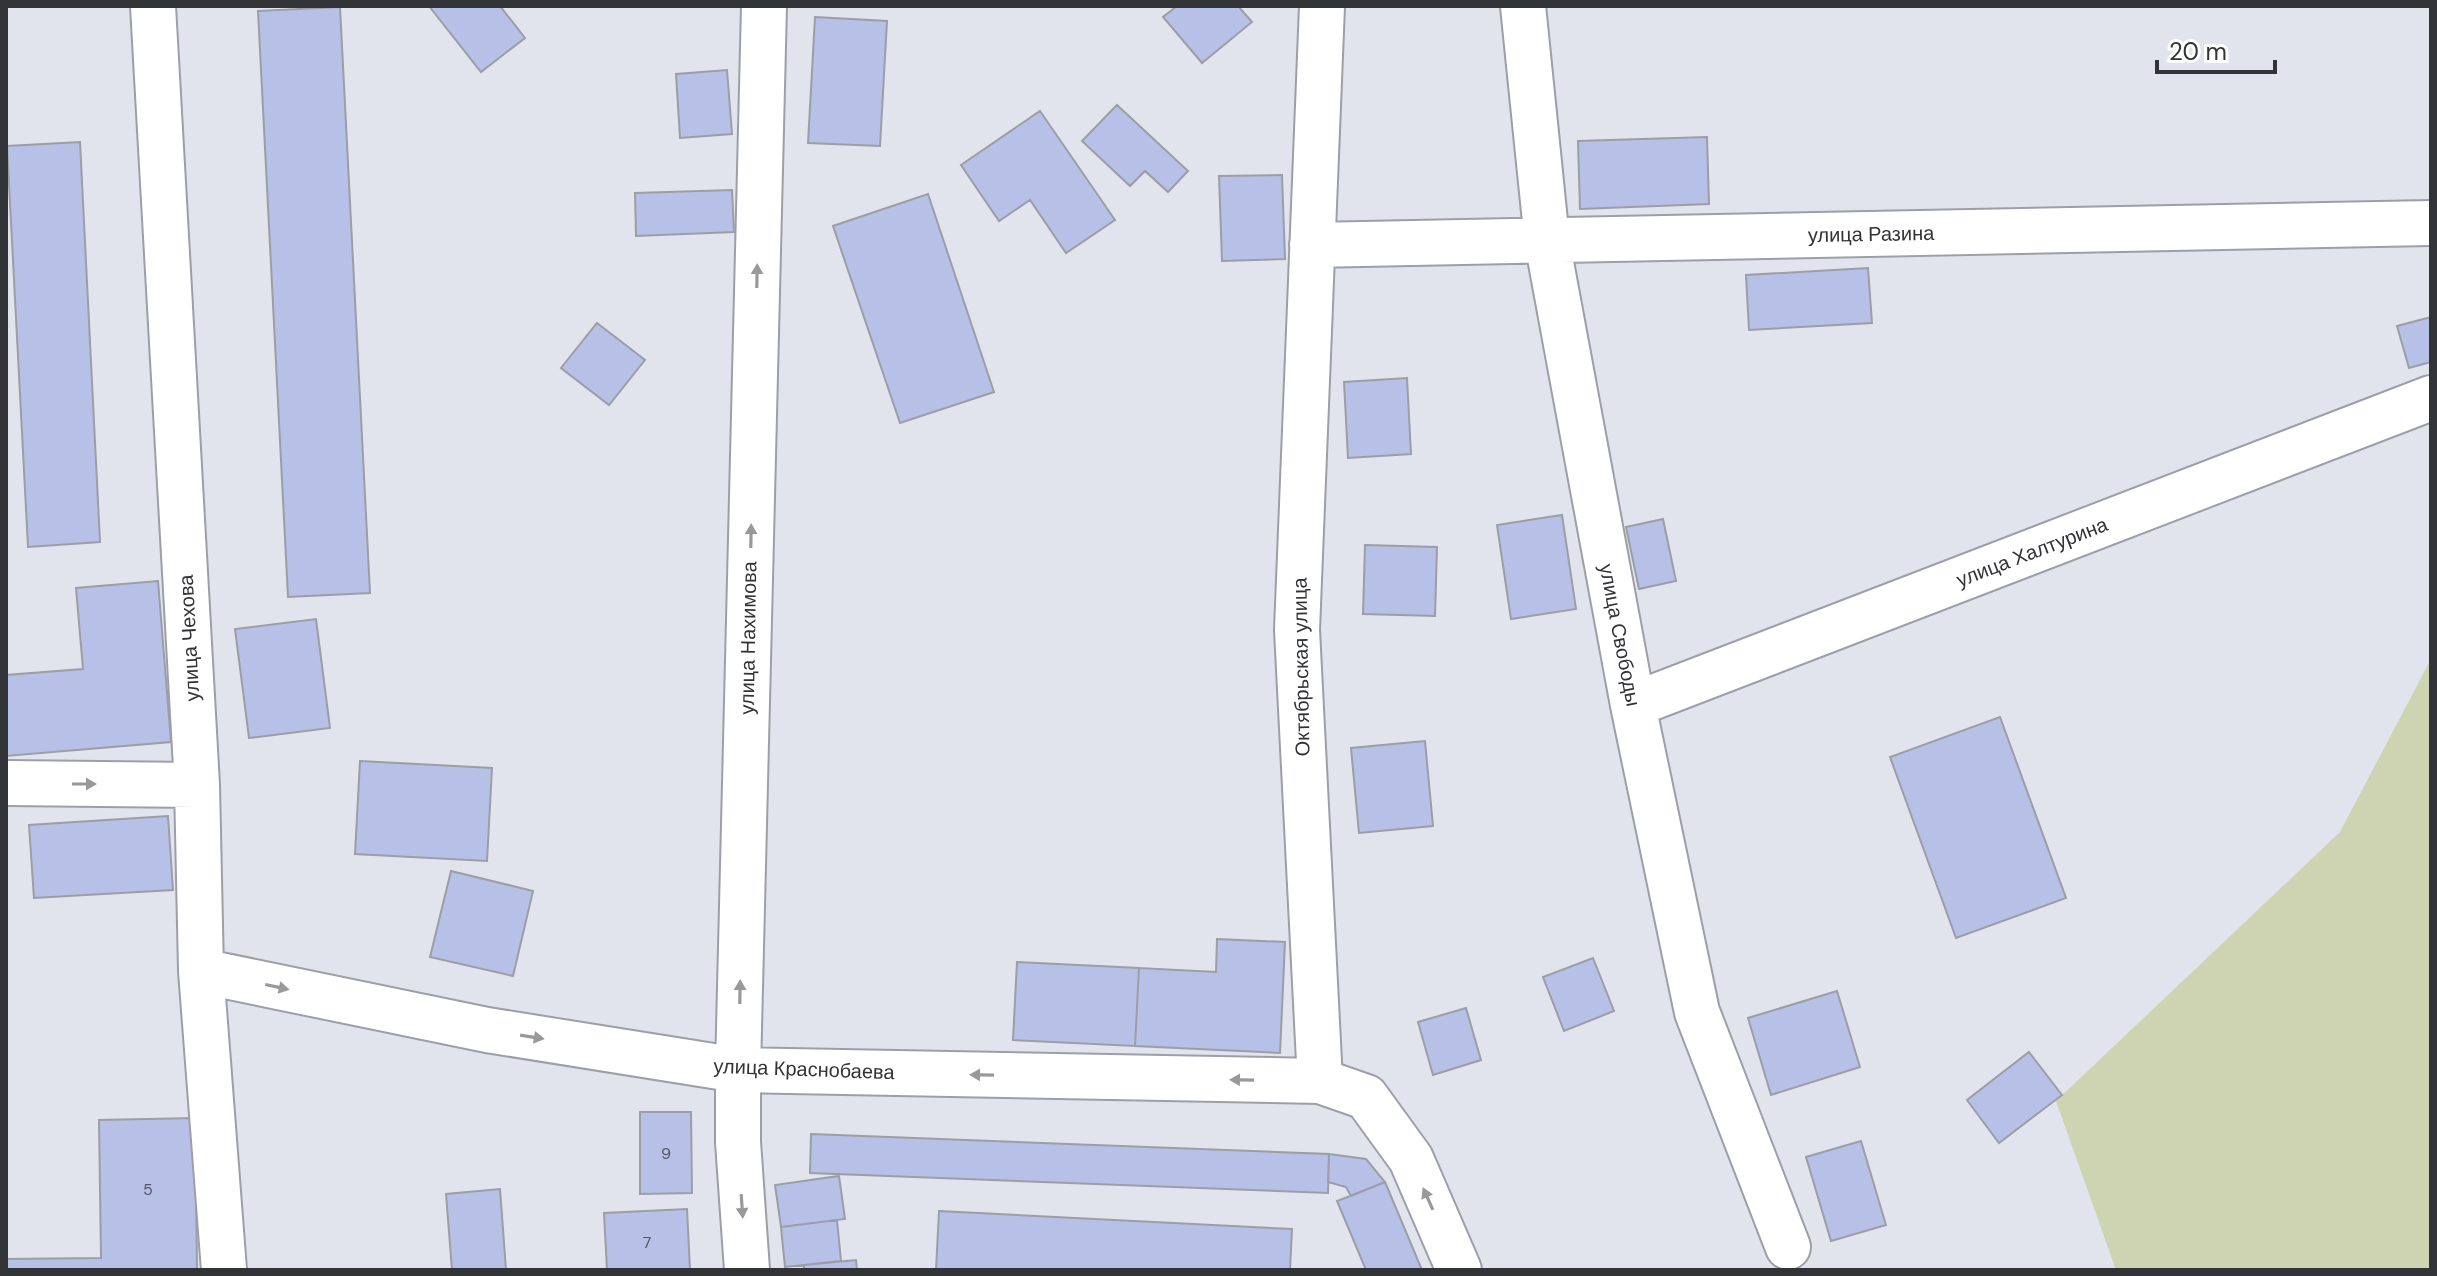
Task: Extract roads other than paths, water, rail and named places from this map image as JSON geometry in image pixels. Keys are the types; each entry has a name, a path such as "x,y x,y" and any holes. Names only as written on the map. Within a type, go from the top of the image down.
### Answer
{"street":[{"name":"улица Чехова","path":"153,6 197,785 201,971 224,1270"},
{"name":"улица Нахимова","path":"747,1270 738,1142 738,1070 764,6"},
{"name":"Октябрьская улица","path":"1320,1081 1297,630 1322,6"},
{"name":"улица Свободы","path":"1523,6 1547,241 1633,705 1697,1012 1788,1247"},
{"name":"улица Разина","path":"1312,245 2431,223"},
{"name":"улица Халтурина","path":"1633,705 2431,398"},
{"path":"6,783 197,785"},
{"name":"улица Краснобаева","path":"201,971 487,1030 738,1070 1320,1081"},
{"path":"1320,1081 1366,1097 1411,1159 1459,1270"}]}
